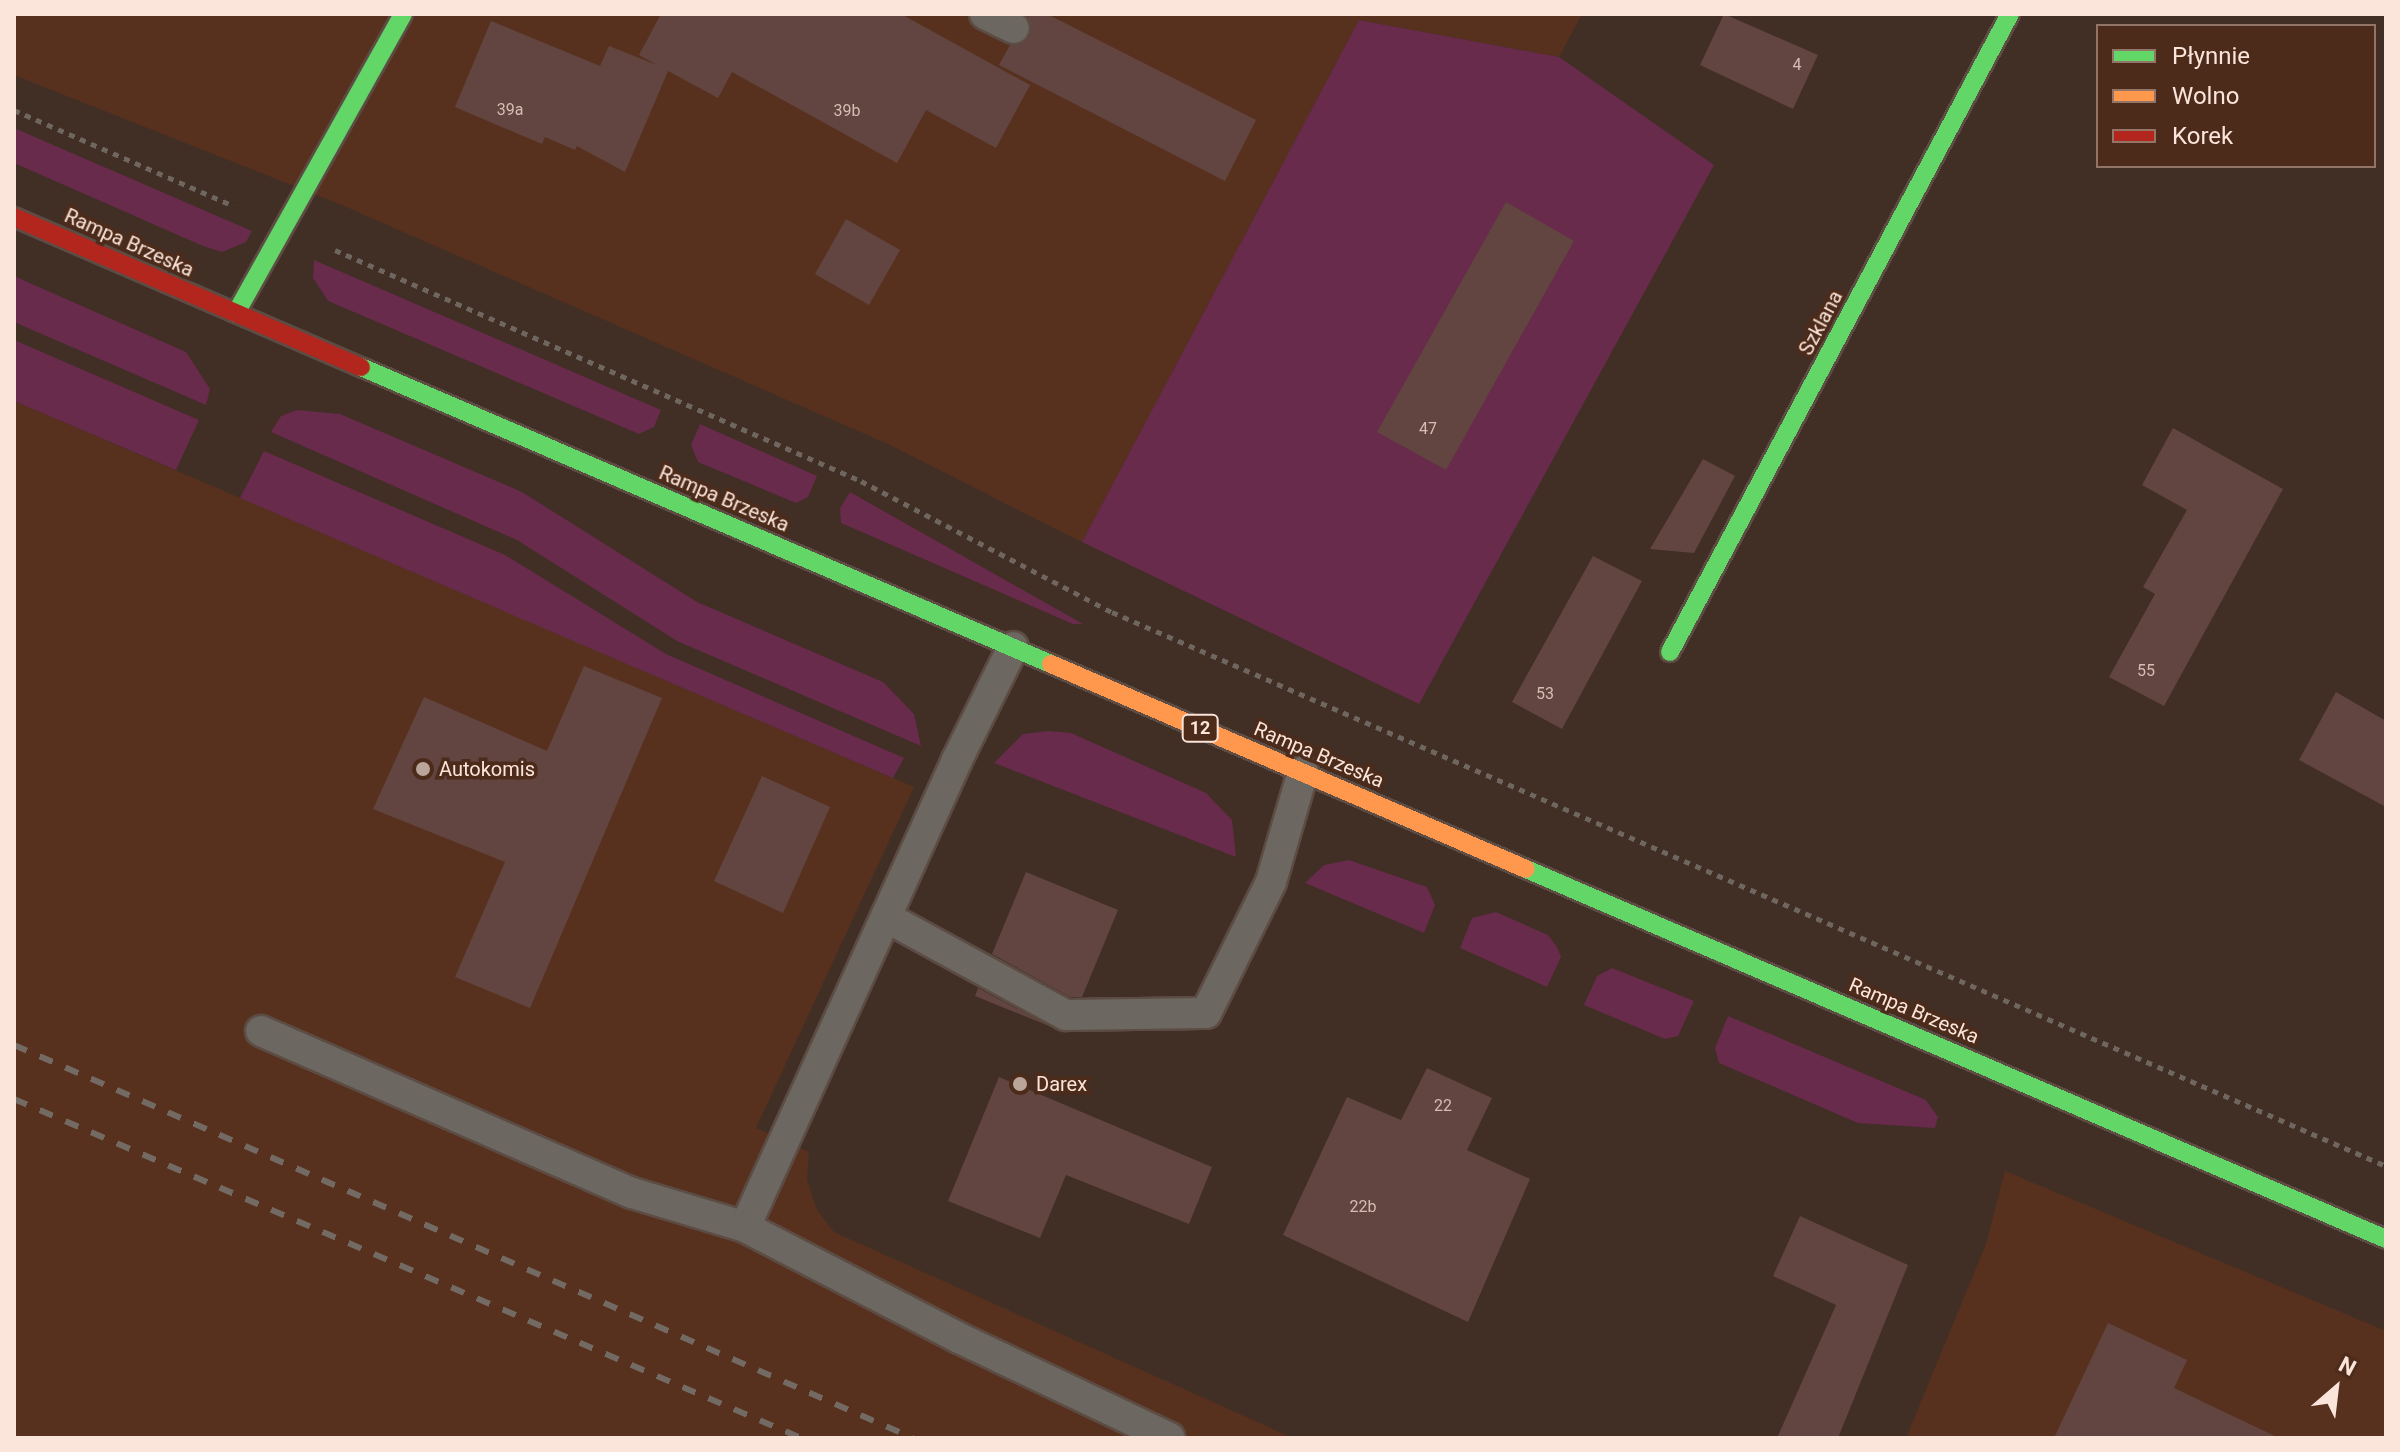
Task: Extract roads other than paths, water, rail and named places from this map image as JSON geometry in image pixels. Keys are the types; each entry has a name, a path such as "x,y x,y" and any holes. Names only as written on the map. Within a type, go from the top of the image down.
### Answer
{"main road":[{"path":"236,313 403,14"},
{"name":"Szklana","path":"1670,652 2010,14"},
{"name":"Rampa Brzeska","path":"14,217 2386,1239"}],"lane":[{"path":"985,14 1014,28"},
{"path":"745,1227 1013,647"},
{"path":"886,917 1066,1015 1206,1013 1271,882 1303,772"},
{"path":"261,1031 632,1193 745,1227 959,1338 1170,1438"}],"railway":[{"path":"14,1045 913,1438"},
{"path":"14,1099 801,1438"}],"place":[{"name":"Autokomis","path":"423,769"},
{"name":"Darex","path":"1020,1084"}]}
